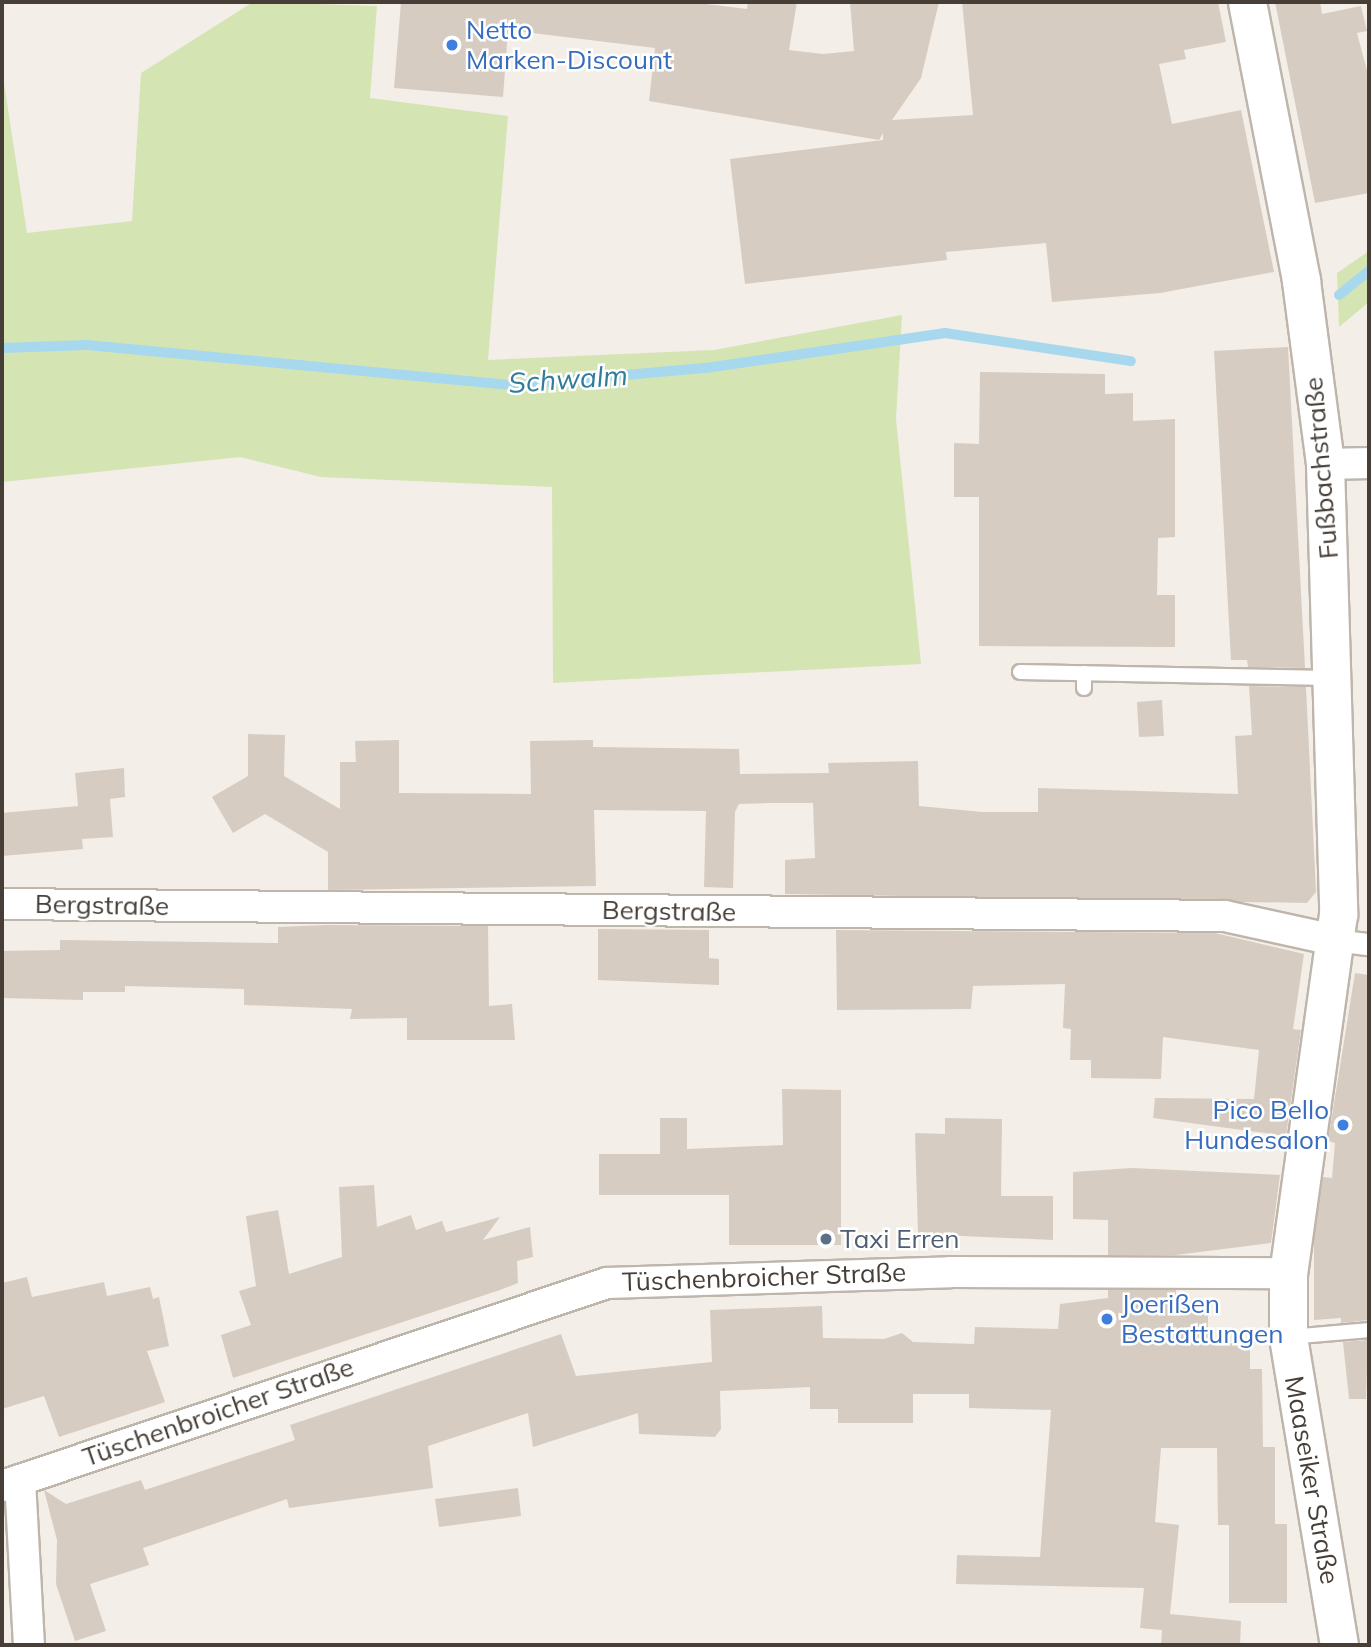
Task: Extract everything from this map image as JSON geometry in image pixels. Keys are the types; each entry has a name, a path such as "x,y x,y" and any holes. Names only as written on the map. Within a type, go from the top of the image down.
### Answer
{"street":[{"name":"Fußbachstraße","path":"1247,2 1301,281 1325,464 1352,942"},
{"path":"1325,464 1369,463"},
{"name":"Bergstraße","path":"2,904 1225,916 1352,942"},
{"name":"Maaseiker Straße","path":"1339,1645 1288,1337 1288,1273 1352,942"},
{"name":"Tüschenbroicher Straße","path":"29,1645 11,1483 607,1283 938,1272 1288,1273"}],"lane":[{"path":"1020,672 1084,680 1335,678"},
{"path":"1288,1337 1369,1330"}],"green space":[{"path":"253,2 377,6 370,98 508,116 488,360 714,350 902,315 896,419 921,664 553,683 552,487 321,477 240,457 2,482 2,70 27,233 132,221 141,73"},
{"path":"1369,251 1369,302 1339,327 1337,273"}],"building":[{"path":"401,2 690,2 747,9 748,2 797,2 789,50 823,54 854,51 850,2 939,2 921,78 892,120 973,115 962,2 1218,2 1226,42 1184,50 1186,59 1159,64 1172,124 1241,110 1274,272 1160,293 1052,302 1046,243 946,252 947,260 745,284 730,159 883,140 883,133 879,140 649,101 655,48 508,30 503,97 394,88"},
{"path":"1275,2 1320,2 1322,14 1361,6 1367,31 1357,33 1369,78 1369,193 1315,203"},
{"path":"1288,347 1305,668 1248,667 1247,660 1231,660 1214,351"},
{"path":"980,372 1105,374 1105,394 1133,393 1133,421 1175,419 1175,537 1158,538 1157,595 1175,595 1175,647 979,646 979,497 954,497 954,443 979,444"},
{"path":"1249,686 1306,687 1316,892 1307,903 785,894 785,860 815,858 813,803 739,804 735,812 733,888 704,887 706,811 594,810 596,886 328,890 328,852 265,814 233,833 212,797 248,776 248,734 285,735 284,776 340,809 340,762 356,762 355,741 399,740 399,793 531,794 530,741 593,740 593,747 739,749 740,774 829,773 828,763 918,761 919,806 982,812 1038,812 1038,788 1238,794 1235,736 1252,735"},
{"path":"1162,700 1164,736 1139,737 1137,702"},
{"path":"124,768 125,797 110,799 113,837 82,839 83,849 2,856 2,813 78,806 75,773"},
{"path":"488,926 489,1006 512,1004 515,1040 407,1040 407,1018 350,1019 352,1009 244,1005 244,989 125,986 125,992 83,992 83,1000 2,998 2,951 60,950 60,940 278,943 278,927"},
{"path":"598,929 709,930 709,958 719,959 719,985 598,980"},
{"path":"836,930 1215,933 1304,954 1293,1029 1301,1030 1286,1136 1153,1118 1155,1098 1254,1099 1259,1050 1163,1037 1161,1079 1091,1078 1091,1060 1070,1060 1071,1029 1063,1028 1065,984 973,986 971,1009 837,1010"},
{"path":"1355,973 1369,975 1368,1320 1341,1323 1341,1318 1314,1320 1314,1238 1323,1177 1332,1178 1335,1143 1328,1141"},
{"path":"782,1089 841,1090 841,1245 729,1245 729,1195 599,1195 599,1154 660,1154 660,1118 687,1118 687,1149 783,1145"},
{"path":"945,1118 1002,1119 1001,1196 1053,1196 1053,1240 918,1234 915,1133 945,1134"},
{"path":"1132,1168 1280,1175 1271,1243 1176,1255 1108,1255 1108,1220 1073,1219 1073,1172"},
{"path":"374,1185 377,1227 411,1215 416,1230 442,1221 446,1232 500,1217 483,1240 530,1227 533,1257 517,1261 518,1283 233,1378 221,1335 251,1325 239,1291 256,1286 246,1216 278,1210 289,1274 342,1257 339,1187"},
{"path":"27,1277 32,1297 104,1282 107,1296 150,1287 153,1299 159,1297 169,1346 147,1351 165,1402 59,1437 44,1396 2,1409 2,1283"},
{"path":"1108,1290 1176,1290 1176,1308 1208,1308 1208,1338 1250,1348 1250,1369 1262,1369 1263,1447 1275,1447 1275,1524 1287,1524 1287,1603 1229,1603 1229,1525 1218,1525 1217,1448 1161,1448 1155,1522 1179,1525 1170,1614 1241,1621 1240,1645 1161,1645 1162,1630 1140,1628 1144,1588 956,1584 957,1555 1040,1557 1051,1410 969,1408 969,1394 913,1394 913,1423 838,1423 838,1409 810,1409 810,1387 720,1391 721,1429 715,1437 639,1434 638,1413 533,1447 528,1413 428,1446 433,1488 289,1508 287,1499 143,1548 149,1565 90,1584 106,1631 75,1641 56,1584 57,1540 44,1490 66,1504 141,1480 145,1490 295,1440 290,1425 561,1334 576,1376 712,1362 710,1310 822,1306 823,1338 884,1339 902,1333 913,1342 974,1344 975,1327 1058,1329 1060,1304 1108,1298"},
{"path":"1368,1340 1366,1399 1349,1399 1343,1342"},
{"path":"518,1488 521,1516 439,1527 435,1499"}],"waterway":[{"name":"Schwalm","path":"1339,295 1369,271"},
{"name":"Schwalm","path":"2,348 87,345 514,385 706,368 945,333 1131,361"}],"place":[{"name":"Netto Marken-Discount","path":"452,45"},
{"name":"Pico Bello Hundesalon","path":"1343,1125"},
{"name":"Taxi Erren","path":"826,1239"},
{"name":"Joerißen Bestattungen","path":"1107,1319"}]}
